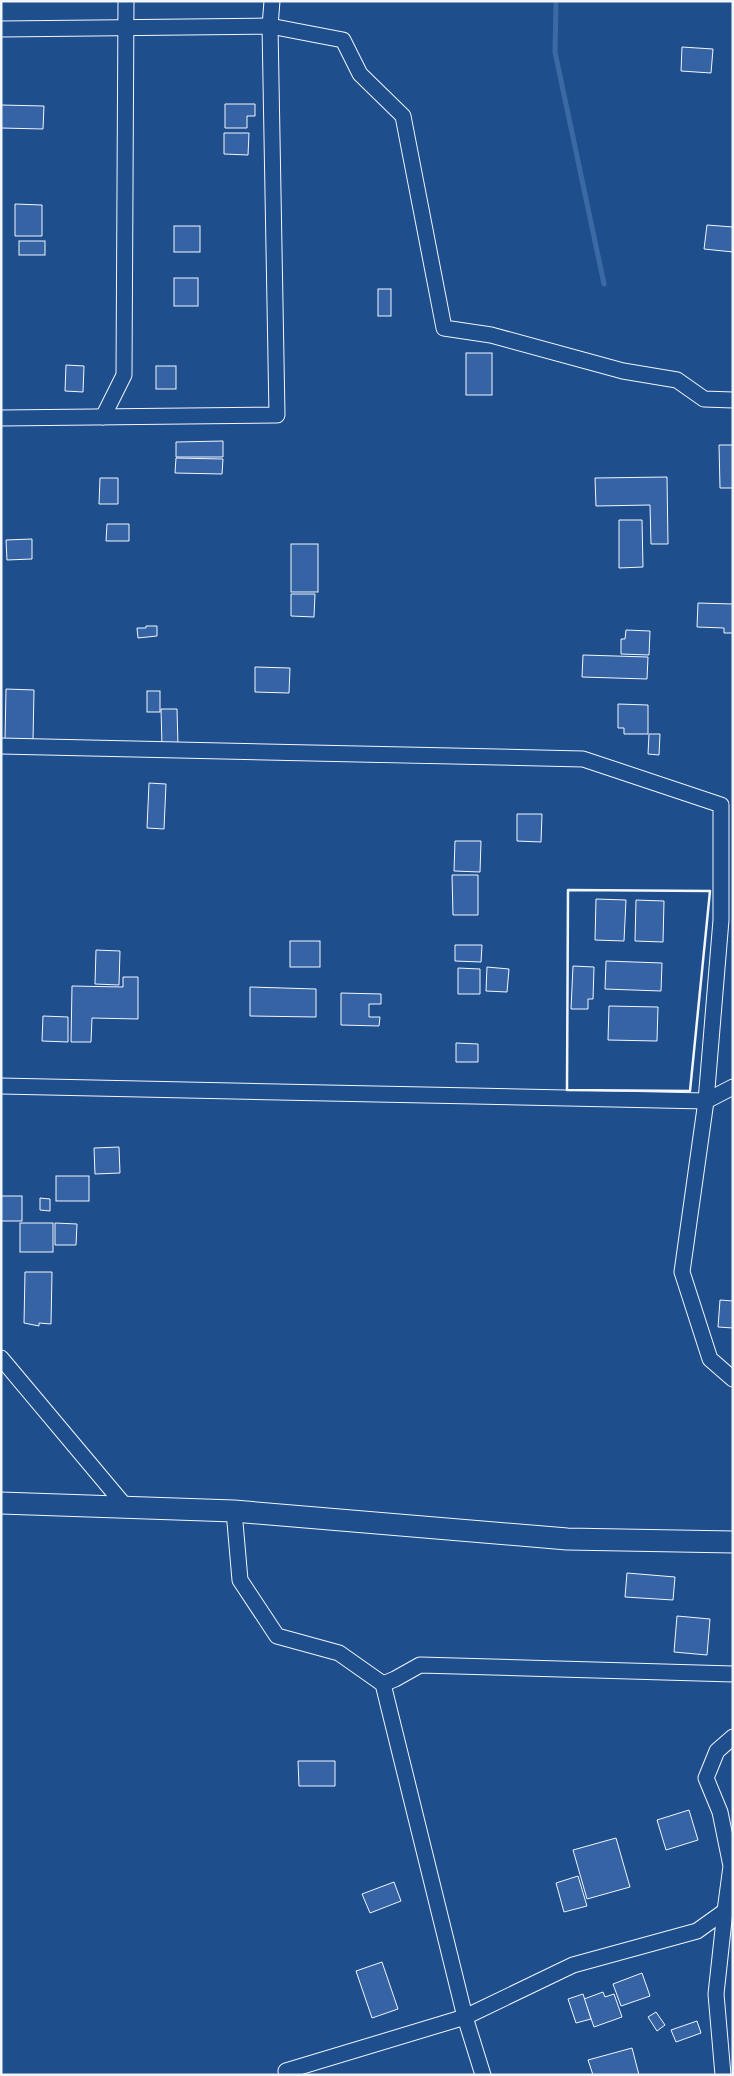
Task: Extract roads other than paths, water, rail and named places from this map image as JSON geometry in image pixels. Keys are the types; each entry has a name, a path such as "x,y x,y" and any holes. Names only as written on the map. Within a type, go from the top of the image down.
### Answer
{"street":[{"path":"103,418 124,374 126,1"},
{"path":"1,418 277,415 270,26 272,1"},
{"path":"1,29 270,26 343,40 360,74 402,116 444,328 491,336 623,372 677,380 704,399 733,400"},
{"path":"1,746 583,759 721,805 721,920 706,1101 682,1272 710,1359 733,1379"},
{"path":"1,1086 706,1101 733,1087"},
{"path":"1,1358 126,1507"},
{"path":"1,1503 234,1511 567,1539 733,1542"},
{"path":"234,1511 240,1580 277,1636 339,1653 382,1684 465,2017 483,2075"},
{"path":"382,1684 420,1665 733,1674"},
{"path":"723,2075 716,1994 731,1866 720,1812 706,1778 717,1751 733,1737"},
{"path":"287,2075 286,2071 465,2017 573,1965 697,1931 726,1912"}],"waterway":[{"path":"556,1 555,52 604,284"}]}
